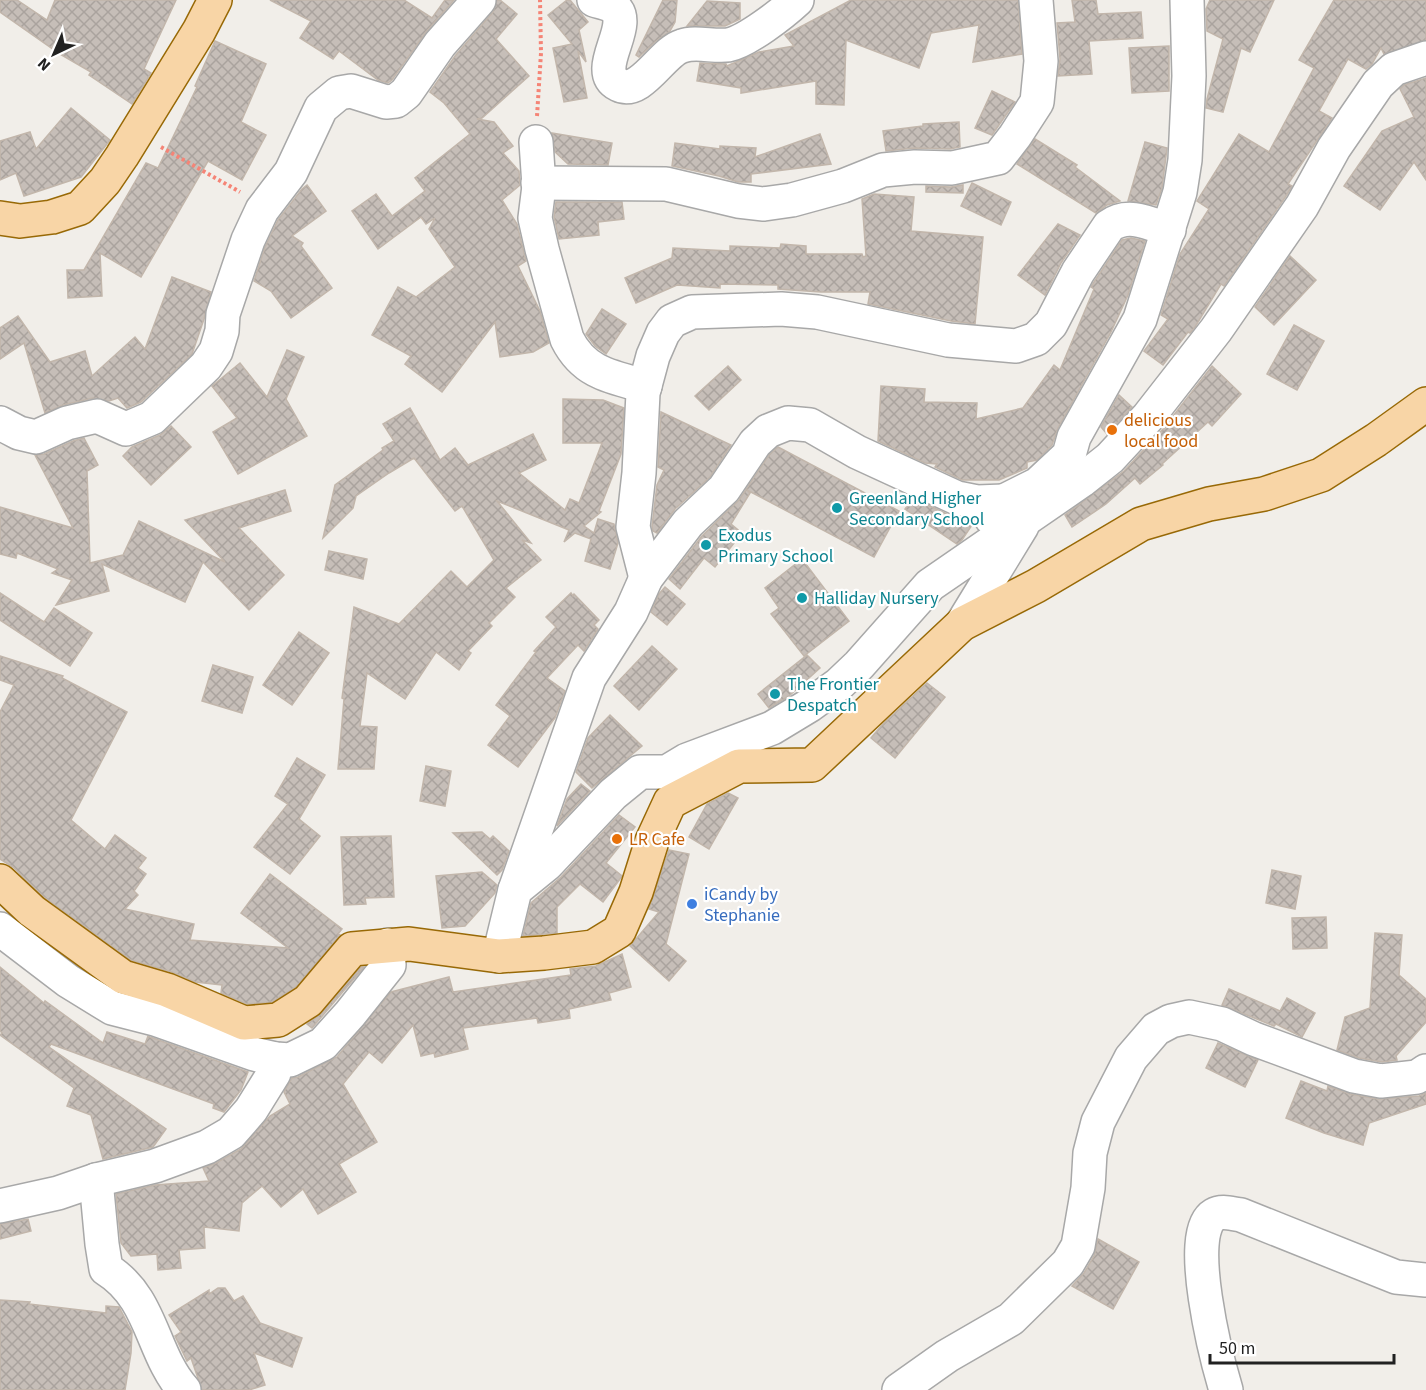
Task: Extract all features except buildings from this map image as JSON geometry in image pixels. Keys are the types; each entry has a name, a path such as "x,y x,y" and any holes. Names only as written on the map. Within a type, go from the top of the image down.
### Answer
{"main road":[{"path":"0,218 20,221 52,217 80,208 105,181 137,133 199,31 215,0"},
{"path":"0,881 32,911 123,976 167,990 244,1023 278,1020 308,1001 352,949 409,944 499,956 594,947 619,931 636,891 652,841 670,802 739,766 812,765 962,624 1036,586 1141,524 1209,504 1264,494 1321,476 1376,441 1426,404"}],"street":[{"path":"0,423 19,433 36,437 68,423 97,416 126,429 152,418 206,366 216,351 222,331 223,314 248,240 264,207 291,172 321,108 339,93 351,91 378,100 396,101 406,93 440,44 479,0"},
{"path":"594,0 613,7 618,14 620,24 608,69 610,78 619,86 630,87 639,83 671,51 694,44 729,45 739,41 780,15 797,0"},
{"path":"538,183 666,184 738,201 777,203 843,186 883,170 915,166 952,168 998,158 1037,102 1041,61 1036,0"},
{"path":"514,890 547,864 613,794 640,772 667,772 687,760 772,728 830,691 859,665 930,585 986,546 1038,484 1069,455 1074,436 1140,319 1180,192 1185,159 1189,76 1187,0"},
{"path":"499,956 514,890 589,678 631,612 646,578 688,523 724,489 755,442 768,431 788,423 810,425 857,452 957,498 1015,510 1082,481 1129,440 1216,330 1302,206 1334,148 1378,84 1394,69 1426,58"},
{"path":"536,142 538,183 535,218 567,339 582,362 599,372 645,386"},
{"path":"646,578 633,526 639,473 643,393 653,356 663,333 672,321 692,312 781,309 817,312 948,340 1016,346 1036,339 1051,324 1078,272 1109,226 1117,220 1136,219 1169,230"},
{"path":"962,624 1015,510"},
{"path":"0,929 68,981 111,1008 155,1020 254,1054 290,1060 323,1044 350,1014 389,965 388,945"},
{"path":"899,1390 947,1356 1011,1319 1068,1263 1078,1246 1088,1188 1090,1153 1098,1122 1131,1058 1156,1029 1189,1017 1222,1024 1254,1039 1354,1076 1381,1082 1417,1077 1426,1071"},
{"path":"0,1206 58,1193 96,1180 192,1154 231,1133 264,1091 274,1073 276,1059"},
{"path":"96,1180 106,1269 118,1276 142,1305 172,1377 184,1390"},
{"path":"1226,1390 1204,1298 1202,1238 1207,1221 1213,1215 1221,1212 1241,1215 1396,1277 1426,1280"}],"path":[{"path":"536,142 541,53 540,0"},
{"path":"137,133 264,207"}],"place":[{"name":"delicious local food","path":"1112,430"},
{"name":"Greenland Higher Secondary School","path":"837,508"},
{"name":"Exodus Primary School","path":"706,545"},
{"name":"Halliday Nursery","path":"802,598"},
{"name":"The Frontier Despatch","path":"775,694"},
{"name":"LR Cafe","path":"617,839"},
{"name":"iCandy by Stephanie","path":"692,904"}]}
